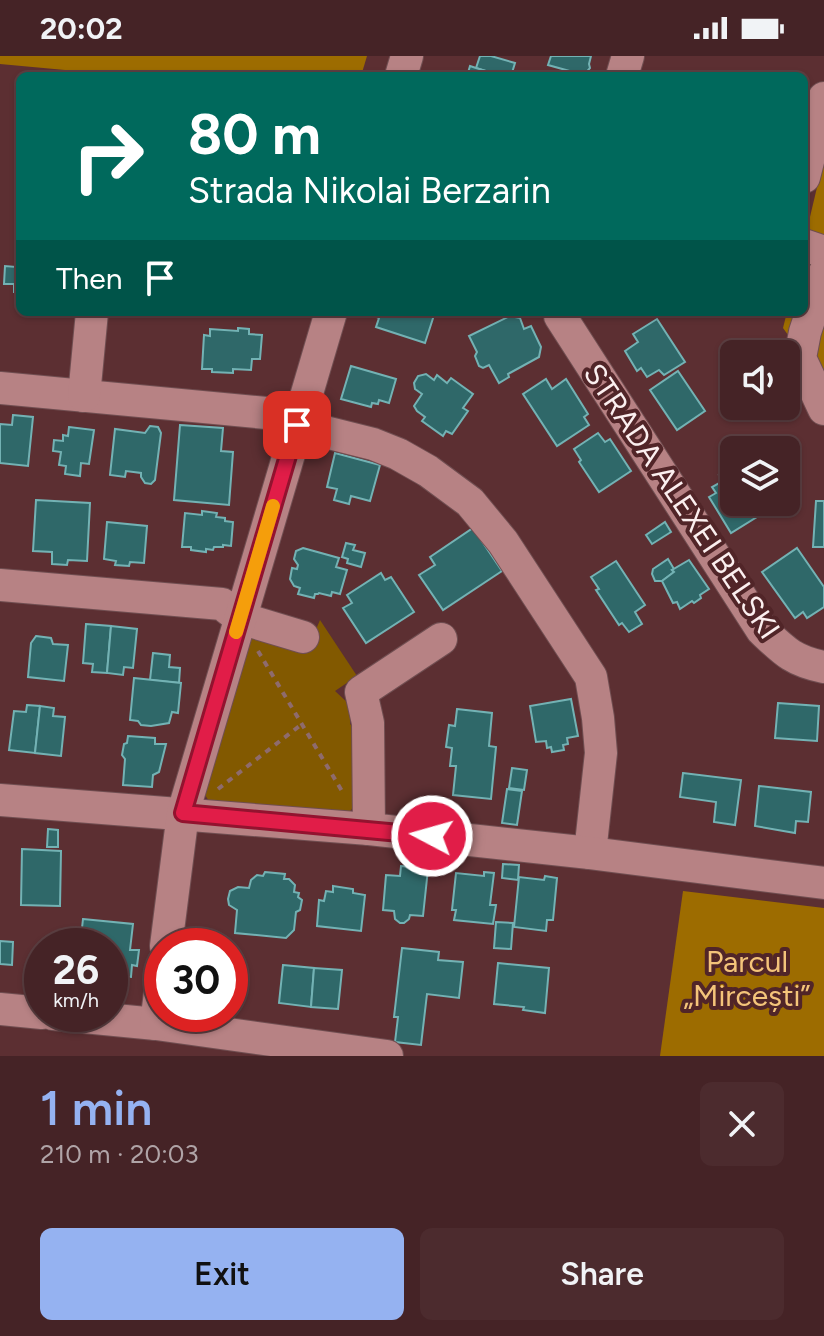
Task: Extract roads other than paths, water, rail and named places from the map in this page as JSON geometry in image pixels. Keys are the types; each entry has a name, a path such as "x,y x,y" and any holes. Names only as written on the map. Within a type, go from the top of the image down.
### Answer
{"street":[{"path":"808,161 824,98"},
{"path":"824,274 800,358 824,409"},
{"path":"84,396 92,316"},
{"path":"168,928 183,813 246,630 297,425 330,316"},
{"name":"STRADA ALEXEI BELSKI","path":"560,316 762,630 786,653 824,667"},
{"path":"0,388 277,414 297,425 373,444 398,454 450,486 470,502 503,542 591,677 601,753 590,853"},
{"path":"0,585 222,604 246,630 303,637"},
{"path":"369,829 368,723 361,692 441,639"},
{"path":"0,800 369,829 824,883"},
{"path":"0,1009 24,1011"},
{"path":"214,1032 387,1056"}],"park label":[{"name":"Parcul „Mircești”","path":"747,978"}]}
